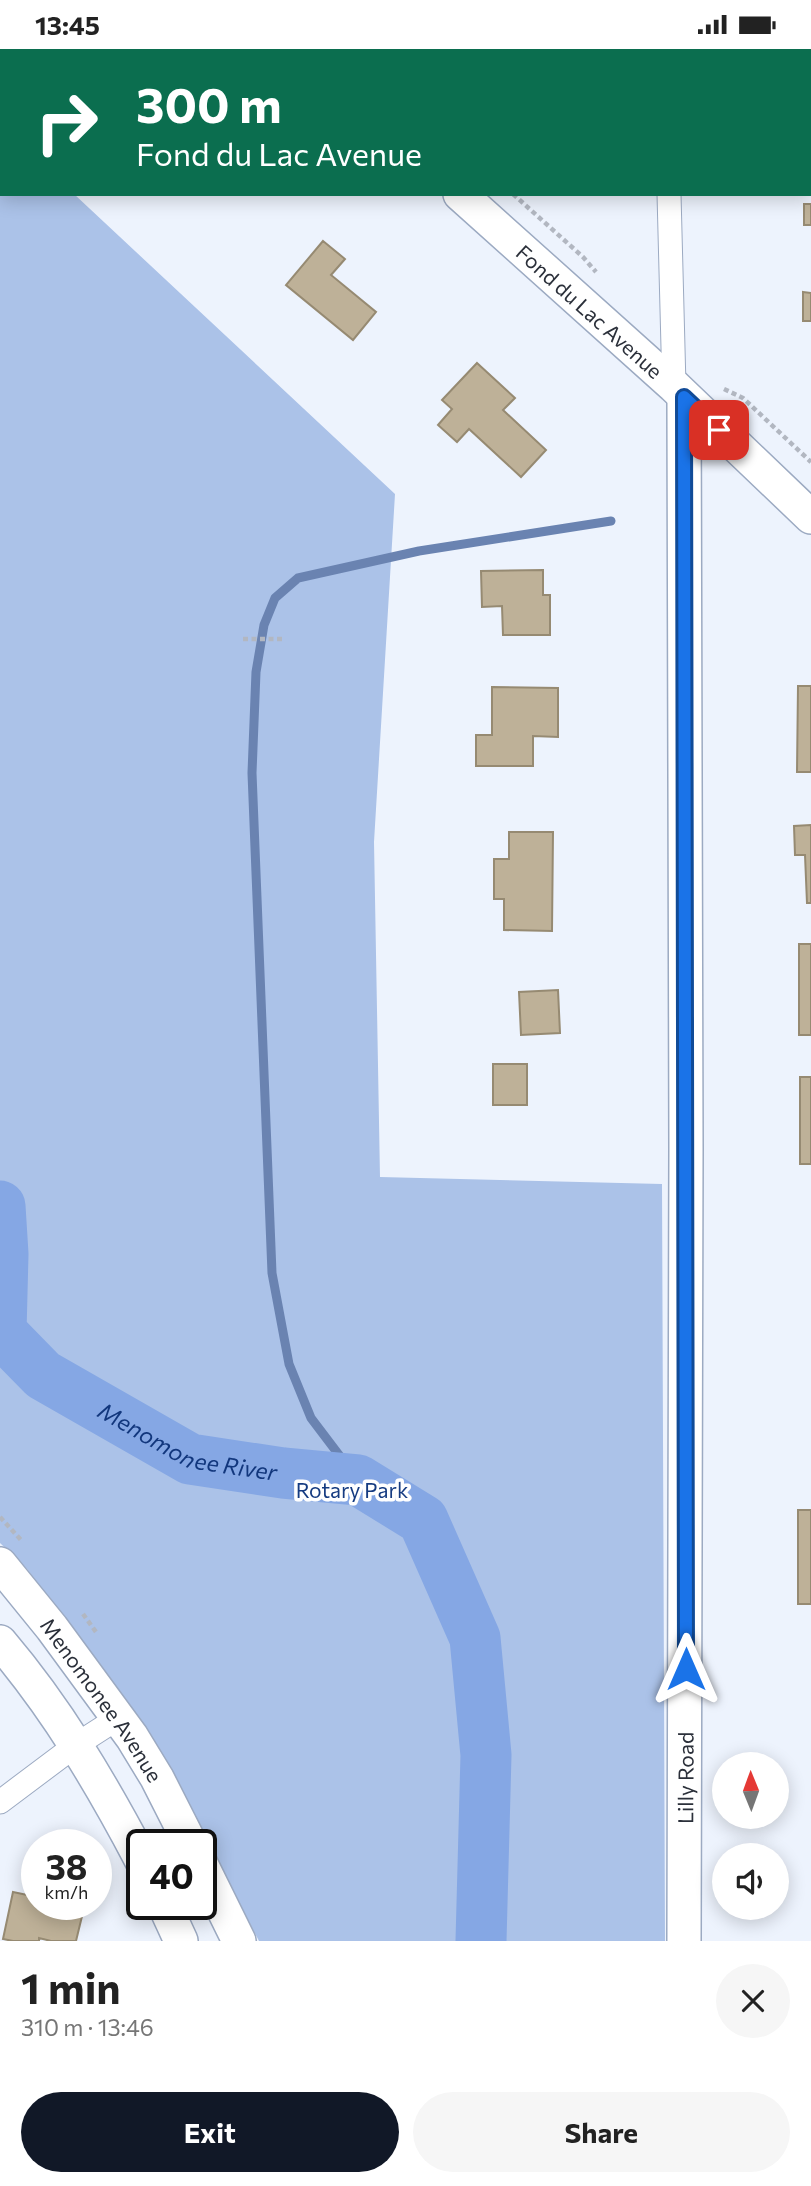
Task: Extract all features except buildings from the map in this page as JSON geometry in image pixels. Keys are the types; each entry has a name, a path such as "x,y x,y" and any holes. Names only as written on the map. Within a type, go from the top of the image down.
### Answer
{"street":[{"name":"Fond du Lac Avenue","path":"462,196 679,392 811,517"},
{"path":"669,196 679,392"},
{"name":"Lilly Road","path":"679,392 686,1230 684,1941"},
{"name":"Menomonee Avenue","path":"0,1565 52,1628 118,1718 157,1778 183,1829"},
{"name":"Menomonee Avenue","path":"0,1642 55,1712 126,1831"},
{"path":"0,1801 118,1718"},
{"path":"217,1896 239,1941"},
{"path":"171,1920 181,1941"}],"path":[{"path":"721,388 743,398 811,462"},
{"path":"243,639 283,639"}],"green space":[{"name":"Rotary Park","path":"0,196 76,196 395,494 374,842 380,1177 662,1184 665,1941 259,1941 217,1860 217,1829 201,1829 165,1760 27,1569 0,1543"}],"waterway":[{"path":"358,1480 311,1418 289,1364 272,1273 252,773 256,672 264,625 275,598 298,578 419,551 611,521"},
{"name":"Menomonee River","path":"0,1206 3,1254 1,1332 43,1375 190,1459 283,1473 358,1480 423,1520 475,1638 486,1755 481,1941"}],"route":[{"path":"686,1669 684,397 719,430"}]}
